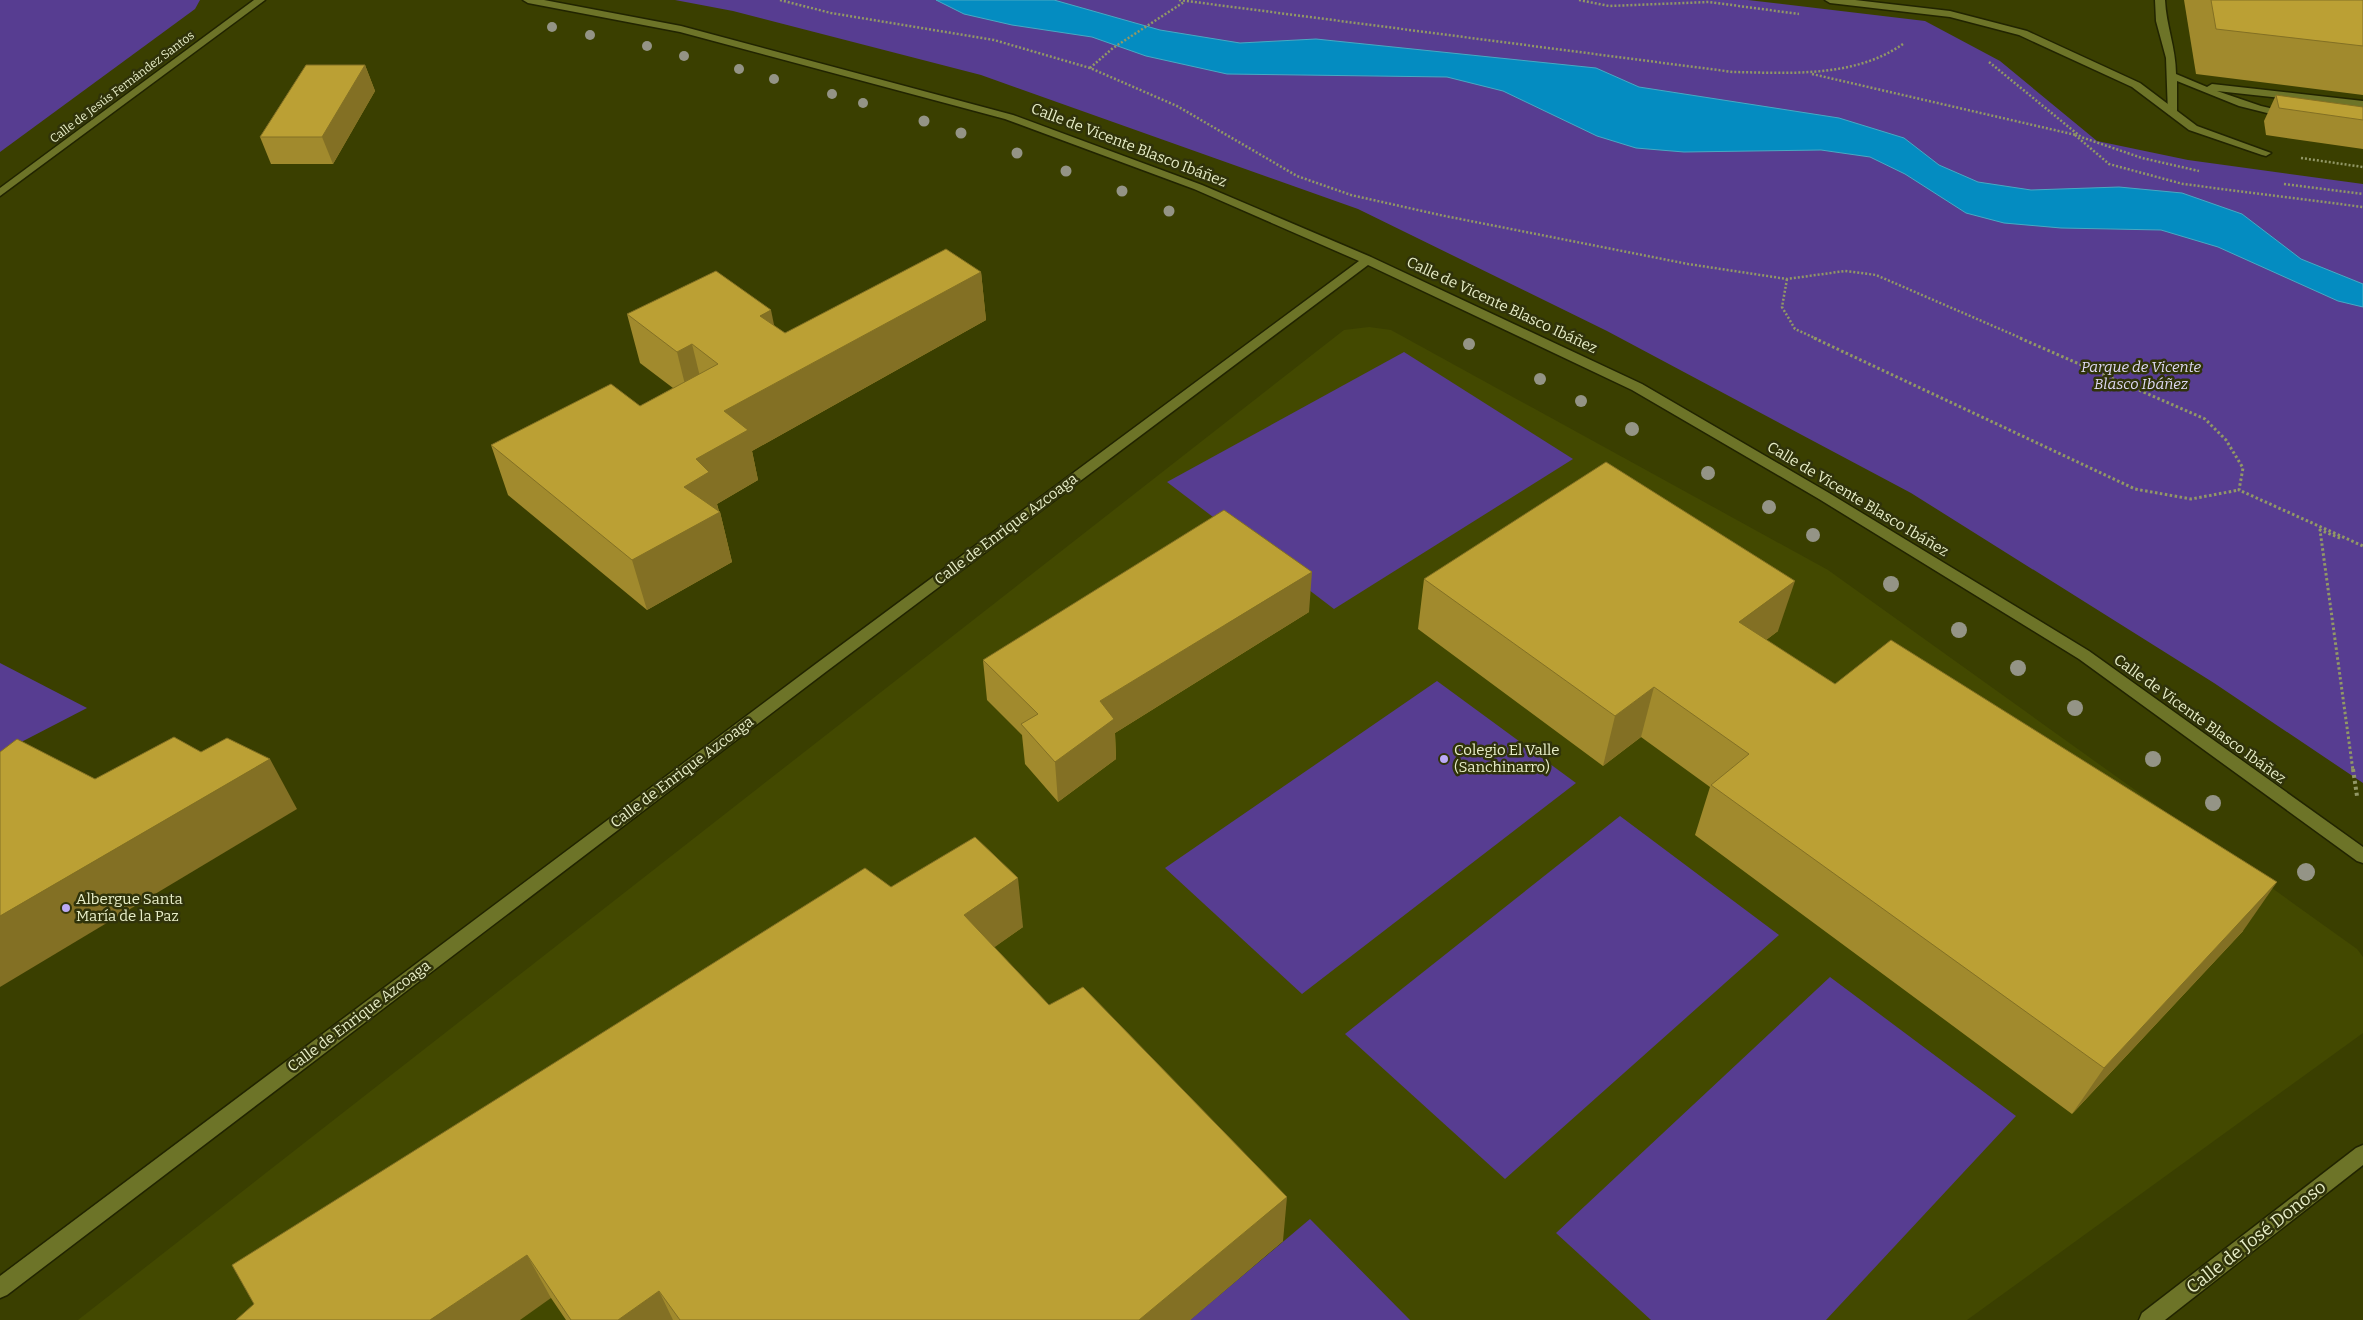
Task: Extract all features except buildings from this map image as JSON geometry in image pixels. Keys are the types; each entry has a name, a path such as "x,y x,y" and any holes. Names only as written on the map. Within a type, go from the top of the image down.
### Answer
{"street":[{"name":"Calle de Jesús Fernández Santos","path":"0,194 260,0"},
{"name":"Calle de Vicente Blasco Ibáñez","path":"528,0 681,29 1009,117 1198,187 1368,260 1637,387 1824,496 2084,655 2363,856"},
{"path":"1830,0 1950,14 2023,33 2136,85 2192,128 2266,153"},
{"path":"2160,0 2162,21 2171,58 2172,112"},
{"path":"2171,75 2233,102 2270,113 2298,117"},
{"path":"2196,85 2363,104"},
{"name":"Calle de Enrique Azcoaga","path":"0,1288 822,667 1368,260"},
{"name":"Calle de José Donoso","path":"2149,1320 2363,1154"}],"path":[{"path":"780,0 831,13 994,40 1090,68 1177,106 1297,176 1351,195 1440,215 1688,264 1787,279 1845,271 1876,275 2205,419 2226,440 2243,468 2239,490"},
{"path":"1179,0 1733,72 1809,73 1864,64 1896,51 1908,40"},
{"path":"1579,0 1609,6 1708,2 1804,15"},
{"path":"1090,68 1113,48 1147,24 1185,1"},
{"path":"1988,61 2081,136"},
{"path":"1809,73 2081,136 2142,158 2204,172"},
{"path":"2075,135 2109,164 2183,184 2363,207"},
{"path":"2266,153 2363,166"},
{"path":"2278,183 2363,194"},
{"path":"1787,279 1782,307 1795,328 2135,489 2191,499 2239,490 2363,546"},
{"path":"2356,796 2320,530 2363,546"}],"shaded area":[{"name":"Colegio El Valle (Sanchinarro)","path":"1369,327 1391,330 1828,570 2357,949 2363,957 2363,1033 1967,1320 78,1320 1344,330"}],"green space":[{"path":"0,0 200,0 195,9 0,152"},
{"name":"Parque de Vicente Blasco Ibáñez","path":"675,0 1748,0 1925,21 2000,61 2097,141 2188,160 2363,184 2363,783 2214,683 1911,493 1607,331 1358,209 981,75 733,11"},
{"path":"1404,352 1573,459 1334,609 1167,482"},
{"path":"0,663 87,708 0,753"},
{"path":"1437,681 1576,783 1302,994 1165,868"},
{"path":"1620,816 1779,935 1505,1179 1345,1034"},
{"path":"1830,977 2016,1116 1826,1320 1651,1320 1556,1233"},
{"path":"1310,1219 1410,1320 1190,1320"}],"water":[{"path":"936,0 1054,0 1160,30 1240,43 1316,39 1596,68 1639,87 1839,118 1904,138 1939,165 1978,182 2031,190 2119,187 2182,193 2242,214 2301,259 2363,284 2363,307 2338,301 2218,247 2161,230 2061,228 2004,223 1966,213 1905,174 1870,157 1821,150 1684,152 1636,148 1597,136 1503,91 1447,77 1227,74 1146,56 1092,37 1012,25 964,14"}],"place":[{"name":"Colegio El Valle (Sanchinarro)","path":"1444,759"},
{"name":"Albergue Santa María de la Paz","path":"66,908"}]}
